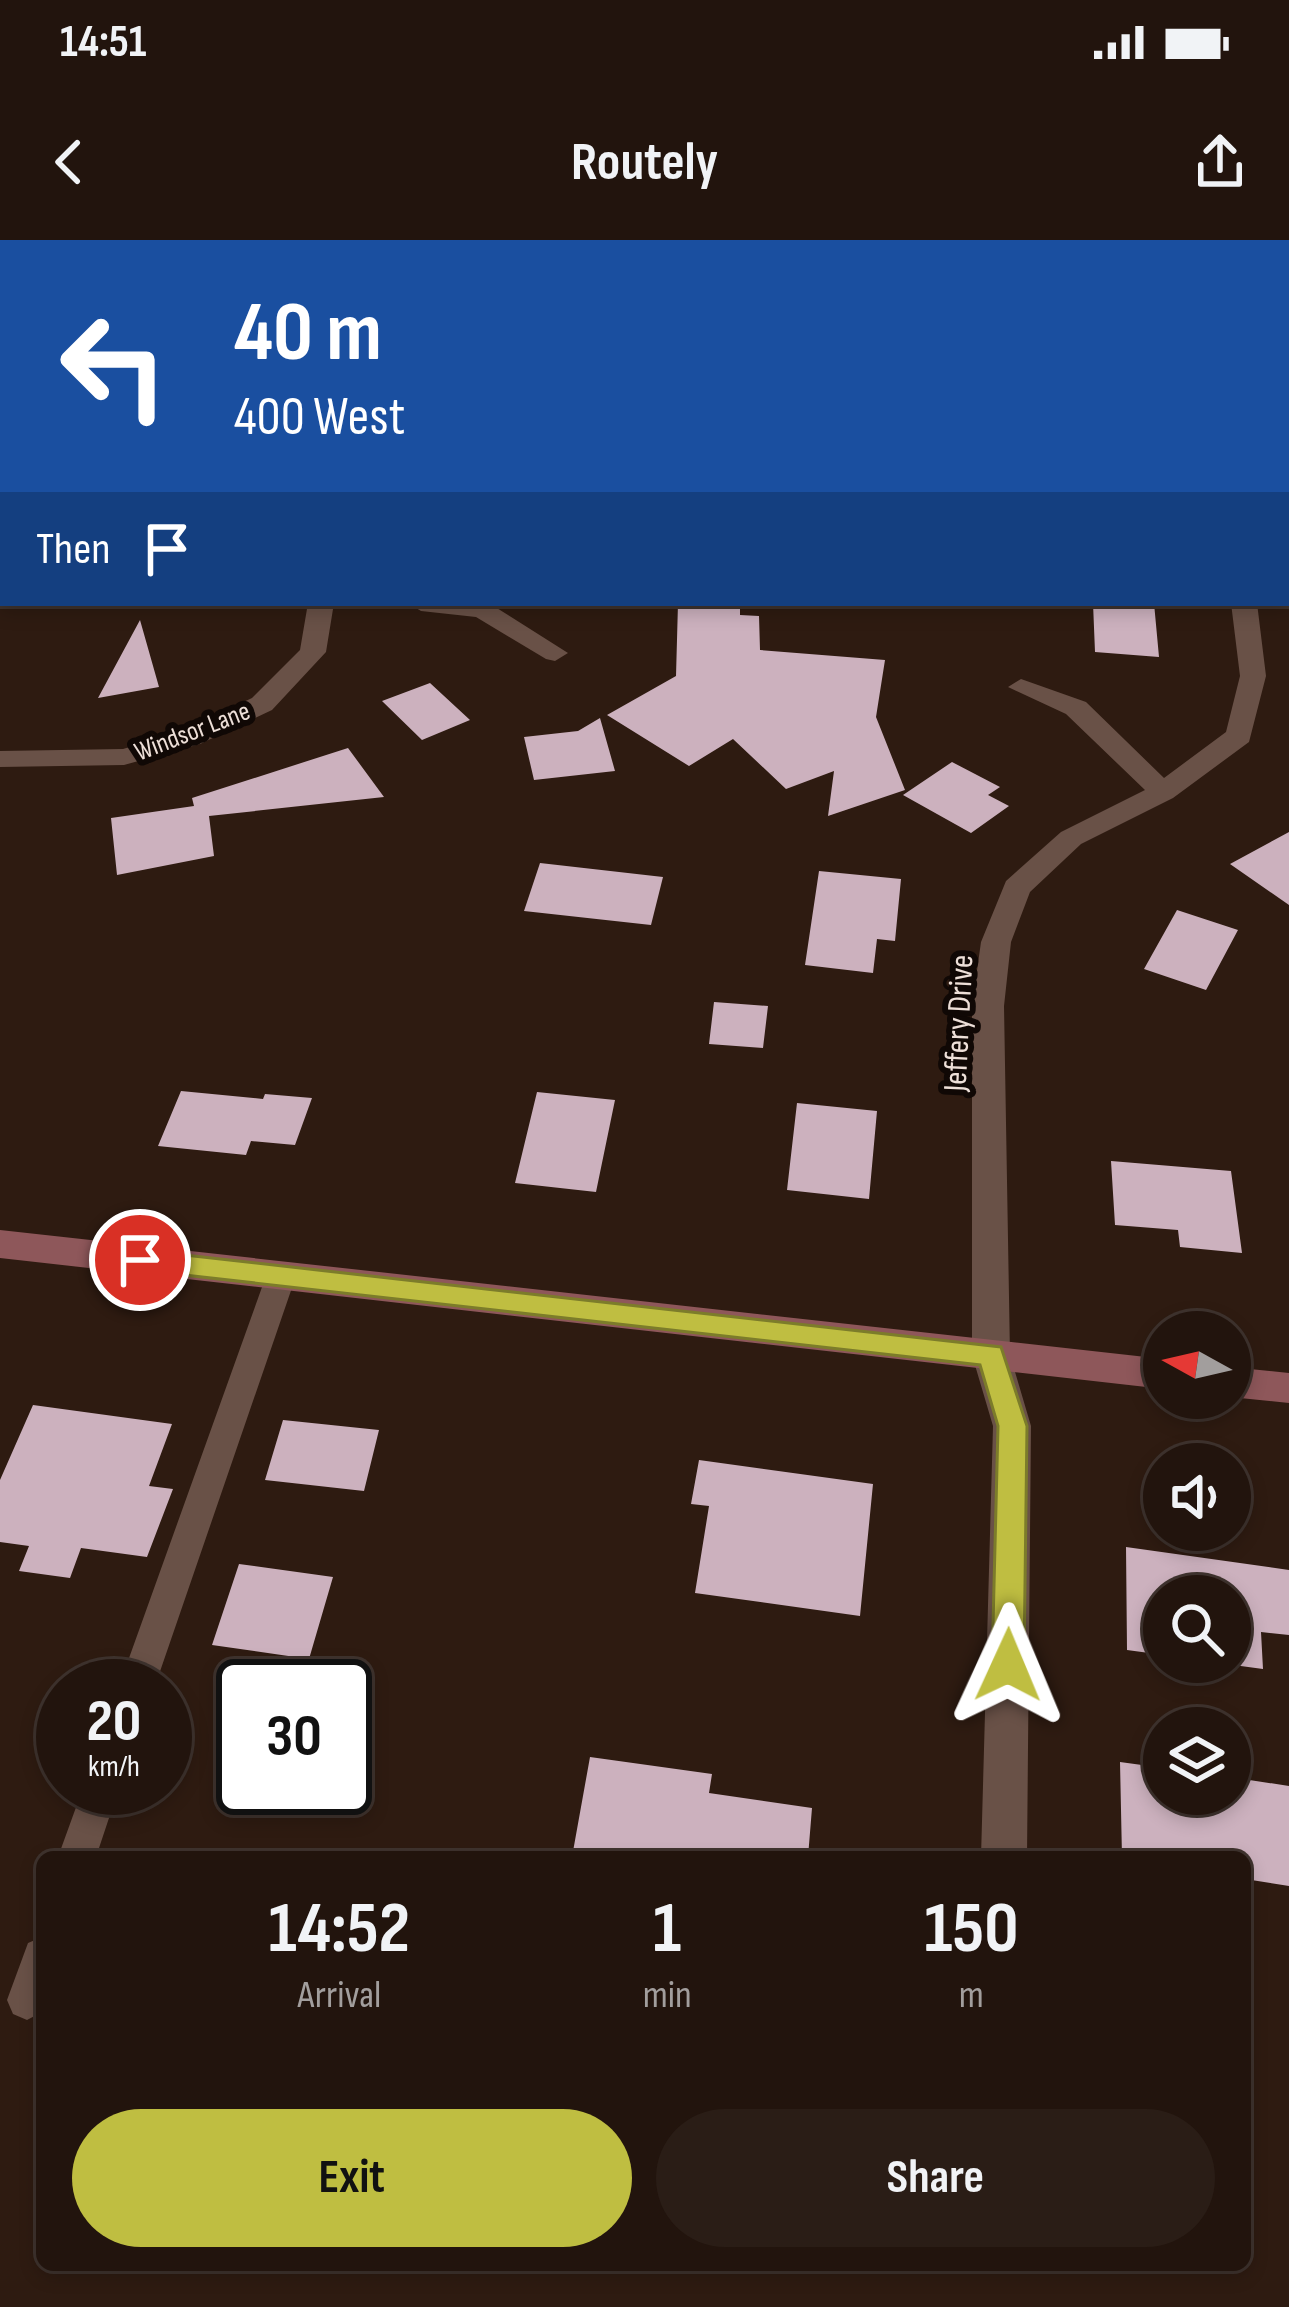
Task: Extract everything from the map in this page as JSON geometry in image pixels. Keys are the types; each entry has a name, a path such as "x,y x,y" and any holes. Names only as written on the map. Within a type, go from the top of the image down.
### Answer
{"main road":[{"path":"0,1244 1143,1372"},
{"path":"1251,1384 1289,1388"}],"street":[{"name":"Windsor Lane","path":"0,758 124,757 190,738 262,704 313,652 321,606"},
{"path":"448,606 483,610 555,652"},
{"name":"Jeffery Drive","path":"1004,1851 1012,1426 991,1355 988,1006 996,942 1017,888 1071,838 1162,792 1239,736 1253,676 1244,606"},
{"path":"1022,687 1076,708 1162,792"}],"lane":[{"path":"146,1659 280,1276"},
{"path":"79,1851 92,1815"},
{"path":"27,2000 36,1974"}],"building":[{"path":"678,606 740,606 740,615 759,616 760,650 885,660 876,717 905,790 828,816 834,771 786,789 733,739 689,766 607,715 676,676"},
{"path":"1093,606 1154,606 1159,657 1095,652"},
{"path":"140,620 159,687 98,698"},
{"path":"430,683 470,720 422,740 382,701"},
{"path":"600,718 615,771 534,780 524,737 578,731"},
{"path":"348,748 384,797 209,816 214,856 117,875 111,818 194,806 192,798"},
{"path":"952,762 1000,787 988,795 1009,806 971,833 903,795"},
{"path":"1289,832 1289,905 1230,864"},
{"path":"540,863 663,877 651,925 524,911"},
{"path":"819,871 901,879 895,941 877,939 873,973 805,965"},
{"path":"1177,910 1238,930 1206,990 1144,969"},
{"path":"714,1002 768,1006 763,1048 709,1044"},
{"path":"181,1091 263,1099 265,1094 312,1098 295,1145 251,1141 246,1155 158,1146"},
{"path":"537,1092 615,1100 596,1192 515,1183"},
{"path":"797,1103 877,1111 869,1199 787,1190"},
{"path":"1111,1161 1231,1171 1242,1253 1180,1247 1178,1230 1115,1225"},
{"path":"33,1405 172,1424 149,1486 173,1489 147,1557 81,1548 70,1578 19,1571 29,1546 0,1542 0,1480"},
{"path":"283,1420 379,1430 364,1491 265,1480"},
{"path":"699,1460 873,1484 860,1616 695,1593 709,1506 691,1504"},
{"path":"1126,1547 1289,1570 1289,1635 1261,1632 1263,1669 1251,1667 1251,1575 1143,1575 1143,1652 1127,1650"},
{"path":"239,1564 333,1577 309,1659 212,1645"},
{"path":"590,1757 712,1774 709,1793 812,1808 808,1851 573,1851"},
{"path":"1120,1762 1143,1765 1143,1815 1251,1815 1251,1780 1289,1786 1289,1886 1251,1880 1251,1851 1122,1851"}],"route":[{"path":"140,1260 991,1355 1012,1426 1008,1665"}]}
